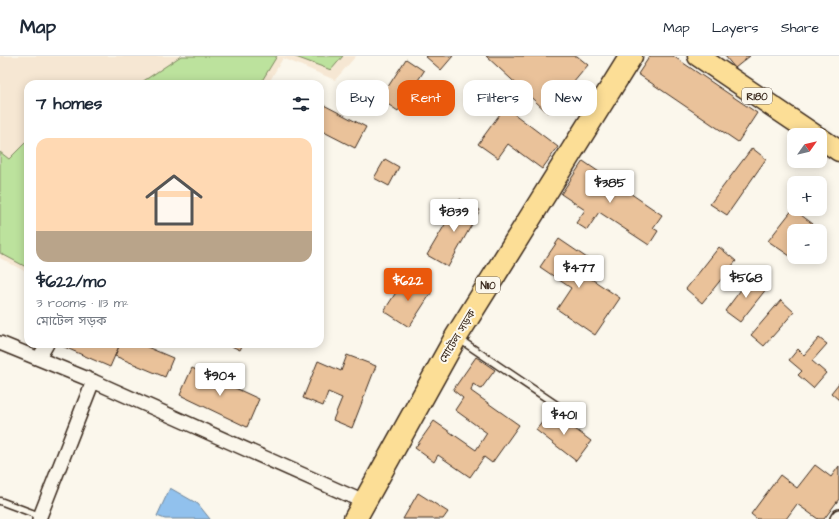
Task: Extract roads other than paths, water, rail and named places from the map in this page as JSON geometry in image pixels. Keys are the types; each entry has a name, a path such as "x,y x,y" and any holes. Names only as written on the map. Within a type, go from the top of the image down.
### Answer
{"highway":[{"name":"মোটেল সড়ক","path":"360,510 456,337 631,56"}],"main road":[{"name":"R180","path":"698,56 805,128"},
{"path":"827,143 839,151"}],"street":[{"path":"0,342 93,381 360,510"},
{"path":"38,358 44,348"},
{"path":"40,518 93,381"}],"lane":[{"path":"456,337 570,414"},
{"path":"0,501 40,518"}],"water":[{"path":"170,488 198,504 210,519 165,519 157,516"}]}
